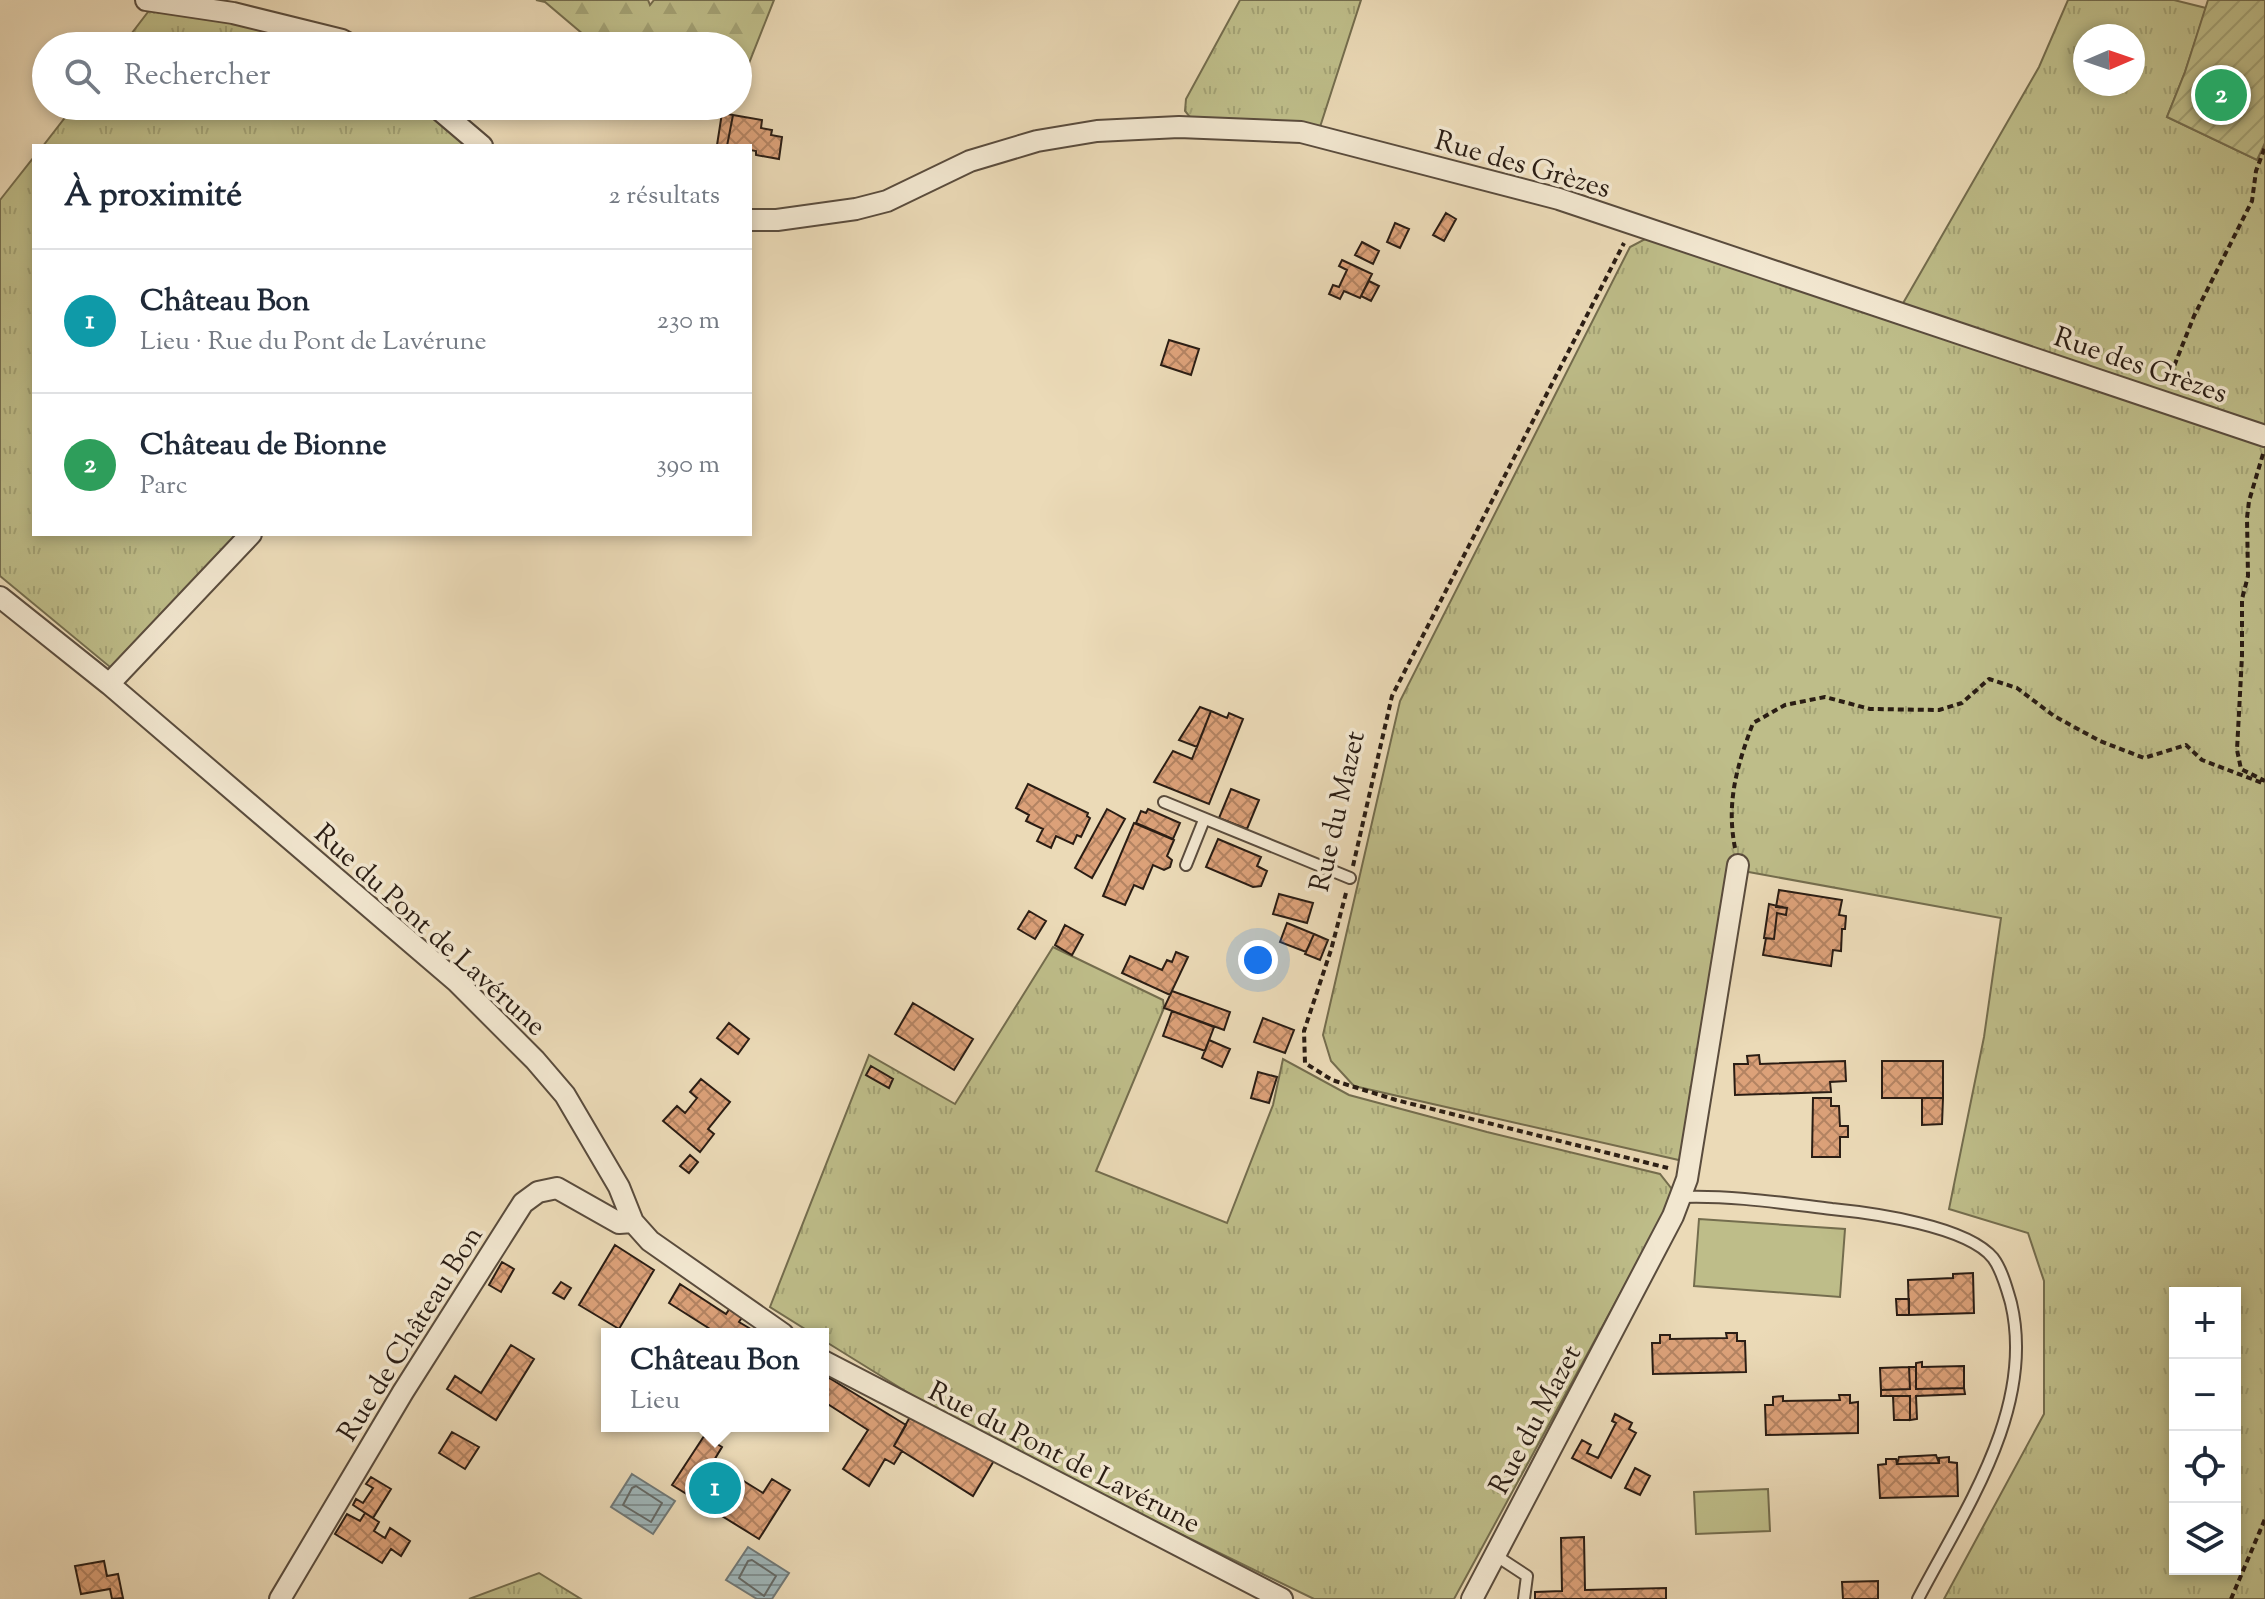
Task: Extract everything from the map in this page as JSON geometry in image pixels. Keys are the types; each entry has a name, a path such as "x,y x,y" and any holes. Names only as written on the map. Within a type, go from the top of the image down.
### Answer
{"street":[{"path":"146,0 233,13 310,32"},
{"path":"451,120 480,144"},
{"name":"Rue des Grèzes","path":"752,220 790,219 856,209 887,201 948,170 1037,141 1097,131 1179,127 1301,132 1559,199 2265,436"},
{"path":"109,684 249,536"},
{"name":"Rue du Pont de Lavérune","path":"0,597 109,684 457,982 535,1060 565,1095 619,1187 633,1222 650,1241 774,1328"},
{"name":"Rue du Mazet","path":"1472,1599 1673,1216 1684,1188 1738,865"},
{"name":"Rue de Château Bon","path":"280,1599 403,1392 523,1203 538,1192 557,1188 602,1216 619,1223 633,1222"},
{"name":"Rue du Pont de Lavérune","path":"829,1364 1282,1599"}],"lane":[{"path":"1164,802 1350,878"},
{"path":"1186,865 1204,820"},
{"path":"1684,1188 1710,1196 1876,1213 1956,1233 1992,1257 2006,1286 2015,1319 2016,1360 2007,1412 1986,1469 1918,1599"},
{"path":"1495,1555 1527,1576 1524,1599"}],"path":[{"path":"2165,401 2163,394 2167,381 2194,316 2252,201 2256,171 2265,147"},
{"name":"Rue du Mazet","path":"1634,223 1392,696 1350,878 1331,950 1304,1031 1305,1063 1332,1080 1396,1100 1668,1168 1684,1188"},
{"path":"2265,447 2247,518 2248,576 2242,599 2237,750 2241,769 2265,782"},
{"path":"1738,865 1731,828 1735,774 1753,723 1785,705 1825,697 1870,709 1939,710 1962,703 1989,679 2017,688 2054,716 2100,741 2144,758 2186,745 2202,760 2265,782"},
{"path":"2231,1599 2265,1519"}],"green space":[{"path":"536,0 648,0 650,5 654,0 774,0 752,56 752,32 580,32 545,2"},
{"path":"1240,0 1361,0 1320,127 1194,122 1185,111 1186,99"},
{"path":"2068,0 2174,0 2206,8 2167,117 2257,160 2265,143 2265,425 1898,312 2039,67"},
{"path":"2208,0 2265,0 2265,143 2257,160 2167,117"},
{"path":"151,8 289,32 133,32"},
{"path":"63,120 442,120 471,144 45,144"},
{"path":"32,160 32,536 242,536 116,672 0,576 0,200"},
{"path":"1647,238 2265,442 2265,1599 1944,1599 2044,1414 2044,1281 2028,1233 1949,1209 1984,1037 2001,918 1732,869 1683,1161 1354,1086 1331,1061 1323,1035 1400,701 1630,247"},
{"path":"1053,947 1163,1000 1164,1008 1096,1171 1227,1223 1273,1105 1283,1059 1349,1095 1660,1174 1675,1193 1454,1599 1314,1599 1070,1480 931,1407 829,1344 829,1328 803,1328 770,1307 869,1055 955,1104"},
{"path":"1699,1219 1845,1229 1840,1297 1694,1286"},
{"path":"1768,1489 1770,1531 1696,1534 1694,1492"},
{"path":"539,1573 581,1599 469,1599"}],"water":[{"path":"632,1474 675,1501 653,1534 611,1507"},
{"path":"748,1547 789,1573 772,1599 757,1599 726,1580"}],"building":[{"path":"721,120 732,120 727,144 717,144"},
{"path":"732,120 762,120 761,128 772,130 771,135 782,137 779,159 756,155 752,144 727,144"},
{"path":"1446,213 1456,219 1444,241 1433,235"},
{"path":"1395,223 1409,229 1400,248 1387,242"},
{"path":"1362,242 1379,251 1373,264 1355,255"},
{"path":"1342,260 1372,274 1360,298 1344,291 1340,299 1329,294 1333,285 1339,287 1347,270 1339,266"},
{"path":"1369,281 1379,286 1371,301 1361,296"},
{"path":"1169,340 1199,349 1191,375 1161,365"},
{"path":"1200,707 1211,711 1197,747 1179,740"},
{"path":"1211,711 1227,718 1229,713 1243,719 1209,804 1154,782 1173,751 1192,759"},
{"path":"1028,784 1088,813 1090,818 1081,837 1077,835 1073,844 1056,836 1051,848 1037,841 1043,829 1026,821 1029,815 1016,808"},
{"path":"1231,789 1259,800 1247,829 1219,818"},
{"path":"1107,809 1125,819 1092,878 1075,868"},
{"path":"1148,809 1180,823 1173,839 1136,823 1141,811 1146,813"},
{"path":"1134,823 1174,840 1167,856 1172,860 1170,867 1164,870 1153,865 1143,889 1134,885 1125,905 1103,896"},
{"path":"1218,839 1261,857 1257,866 1267,871 1261,886 1253,887 1206,867"},
{"path":"1779,890 1842,900 1839,915 1846,916 1845,929 1842,929 1841,951 1833,950 1831,966 1763,955 1766,938 1774,939 1777,913 1786,915 1787,908 1776,907"},
{"path":"1279,894 1313,903 1307,923 1273,914"},
{"path":"1769,904 1787,908 1786,915 1777,913 1774,939 1764,938"},
{"path":"1029,911 1046,921 1035,939 1018,929"},
{"path":"1287,923 1314,934 1306,952 1280,942"},
{"path":"1065,925 1083,935 1072,955 1055,945"},
{"path":"1314,934 1328,940 1320,960 1305,954"},
{"path":"1176,952 1188,957 1170,995 1122,973 1130,956 1162,970 1167,960 1172,962"},
{"path":"1172,991 1230,1012 1224,1030 1164,1008"},
{"path":"913,1003 973,1039 954,1070 895,1034"},
{"path":"1172,1011 1214,1027 1205,1051 1163,1036"},
{"path":"1263,1018 1294,1030 1285,1053 1254,1042"},
{"path":"729,1023 749,1039 738,1054 717,1038"},
{"path":"1209,1040 1230,1049 1222,1067 1202,1058"},
{"path":"1759,1055 1760,1064 1845,1061 1846,1081 1830,1082 1831,1092 1735,1095 1734,1064 1748,1064 1747,1056"},
{"path":"1882,1061 1943,1061 1943,1098 1882,1098"},
{"path":"871,1066 893,1079 889,1088 866,1075"},
{"path":"1258,1072 1277,1077 1269,1103 1251,1098"},
{"path":"701,1079 730,1102 708,1129 714,1134 700,1152 663,1121 677,1106 685,1113 697,1098 690,1092"},
{"path":"1813,1098 1831,1098 1831,1106 1839,1106 1840,1126 1848,1126 1848,1137 1840,1137 1840,1157 1812,1157"},
{"path":"1922,1098 1943,1098 1942,1124 1922,1125"},
{"path":"690,1155 698,1162 689,1173 680,1166"},
{"path":"615,1245 654,1270 620,1328 579,1305"},
{"path":"502,1262 514,1269 501,1292 489,1285"},
{"path":"1973,1273 1974,1313 1909,1315 1908,1280 1953,1278 1953,1274"},
{"path":"561,1282 571,1288 564,1299 553,1293"},
{"path":"680,1284 726,1314 730,1308 743,1316 739,1322 749,1328 709,1328 669,1303"},
{"path":"1896,1299 1909,1299 1909,1315 1897,1315"},
{"path":"1726,1333 1737,1333 1737,1341 1745,1341 1746,1372 1653,1374 1652,1343 1660,1343 1660,1335 1670,1335 1670,1339 1727,1338"},
{"path":"511,1345 534,1359 496,1420 447,1389 455,1376 481,1393"},
{"path":"1922,1362 1922,1367 1964,1366 1964,1388 1916,1389 1916,1363"},
{"path":"1909,1367 1916,1367 1916,1389 1964,1388 1965,1394 1916,1396 1917,1419 1910,1420 1910,1396 1881,1396 1881,1390 1910,1389"},
{"path":"1909,1367 1910,1389 1881,1390 1880,1368"},
{"path":"829,1378 906,1425 894,1446 902,1451 894,1464 885,1459 869,1486 843,1469 868,1430 829,1405"},
{"path":"1839,1395 1850,1395 1850,1403 1858,1402 1858,1433 1766,1435 1765,1405 1773,1405 1773,1397 1783,1396 1783,1401 1840,1400"},
{"path":"1893,1396 1910,1396 1910,1420 1894,1420"},
{"path":"1615,1414 1632,1423 1629,1429 1636,1433 1611,1478 1572,1458 1582,1440 1591,1445 1587,1453 1598,1458 1616,1423 1612,1421"},
{"path":"911,1415 995,1459 973,1496 894,1446"},
{"path":"452,1432 479,1447 465,1469 439,1453"},
{"path":"704,1436 722,1447 713,1462 763,1493 772,1479 790,1490 759,1539 672,1485"},
{"path":"1936,1455 1939,1463 1897,1464 1899,1457"},
{"path":"1949,1457 1949,1462 1957,1463 1958,1496 1880,1498 1878,1465 1886,1464 1886,1459 1896,1459 1897,1464 1939,1463 1939,1458"},
{"path":"1635,1468 1650,1476 1640,1495 1625,1488"},
{"path":"371,1477 391,1489 373,1518 353,1505 356,1499 363,1503 373,1488 366,1484"},
{"path":"365,1513 379,1522 374,1531 385,1538 390,1528 410,1541 401,1556 391,1549 382,1563 335,1534 347,1514 360,1521"},
{"path":"1584,1537 1585,1590 1666,1588 1666,1599 1535,1599 1535,1592 1562,1591 1561,1538"},
{"path":"104,1561 107,1576 118,1574 123,1598 112,1599 110,1589 81,1594 75,1566"},
{"path":"1878,1581 1878,1599 1843,1599 1842,1582"}],"place":[{"name":"Château de Bionne","path":"2221,95"},
{"name":"Château Bon","path":"715,1488"}]}
